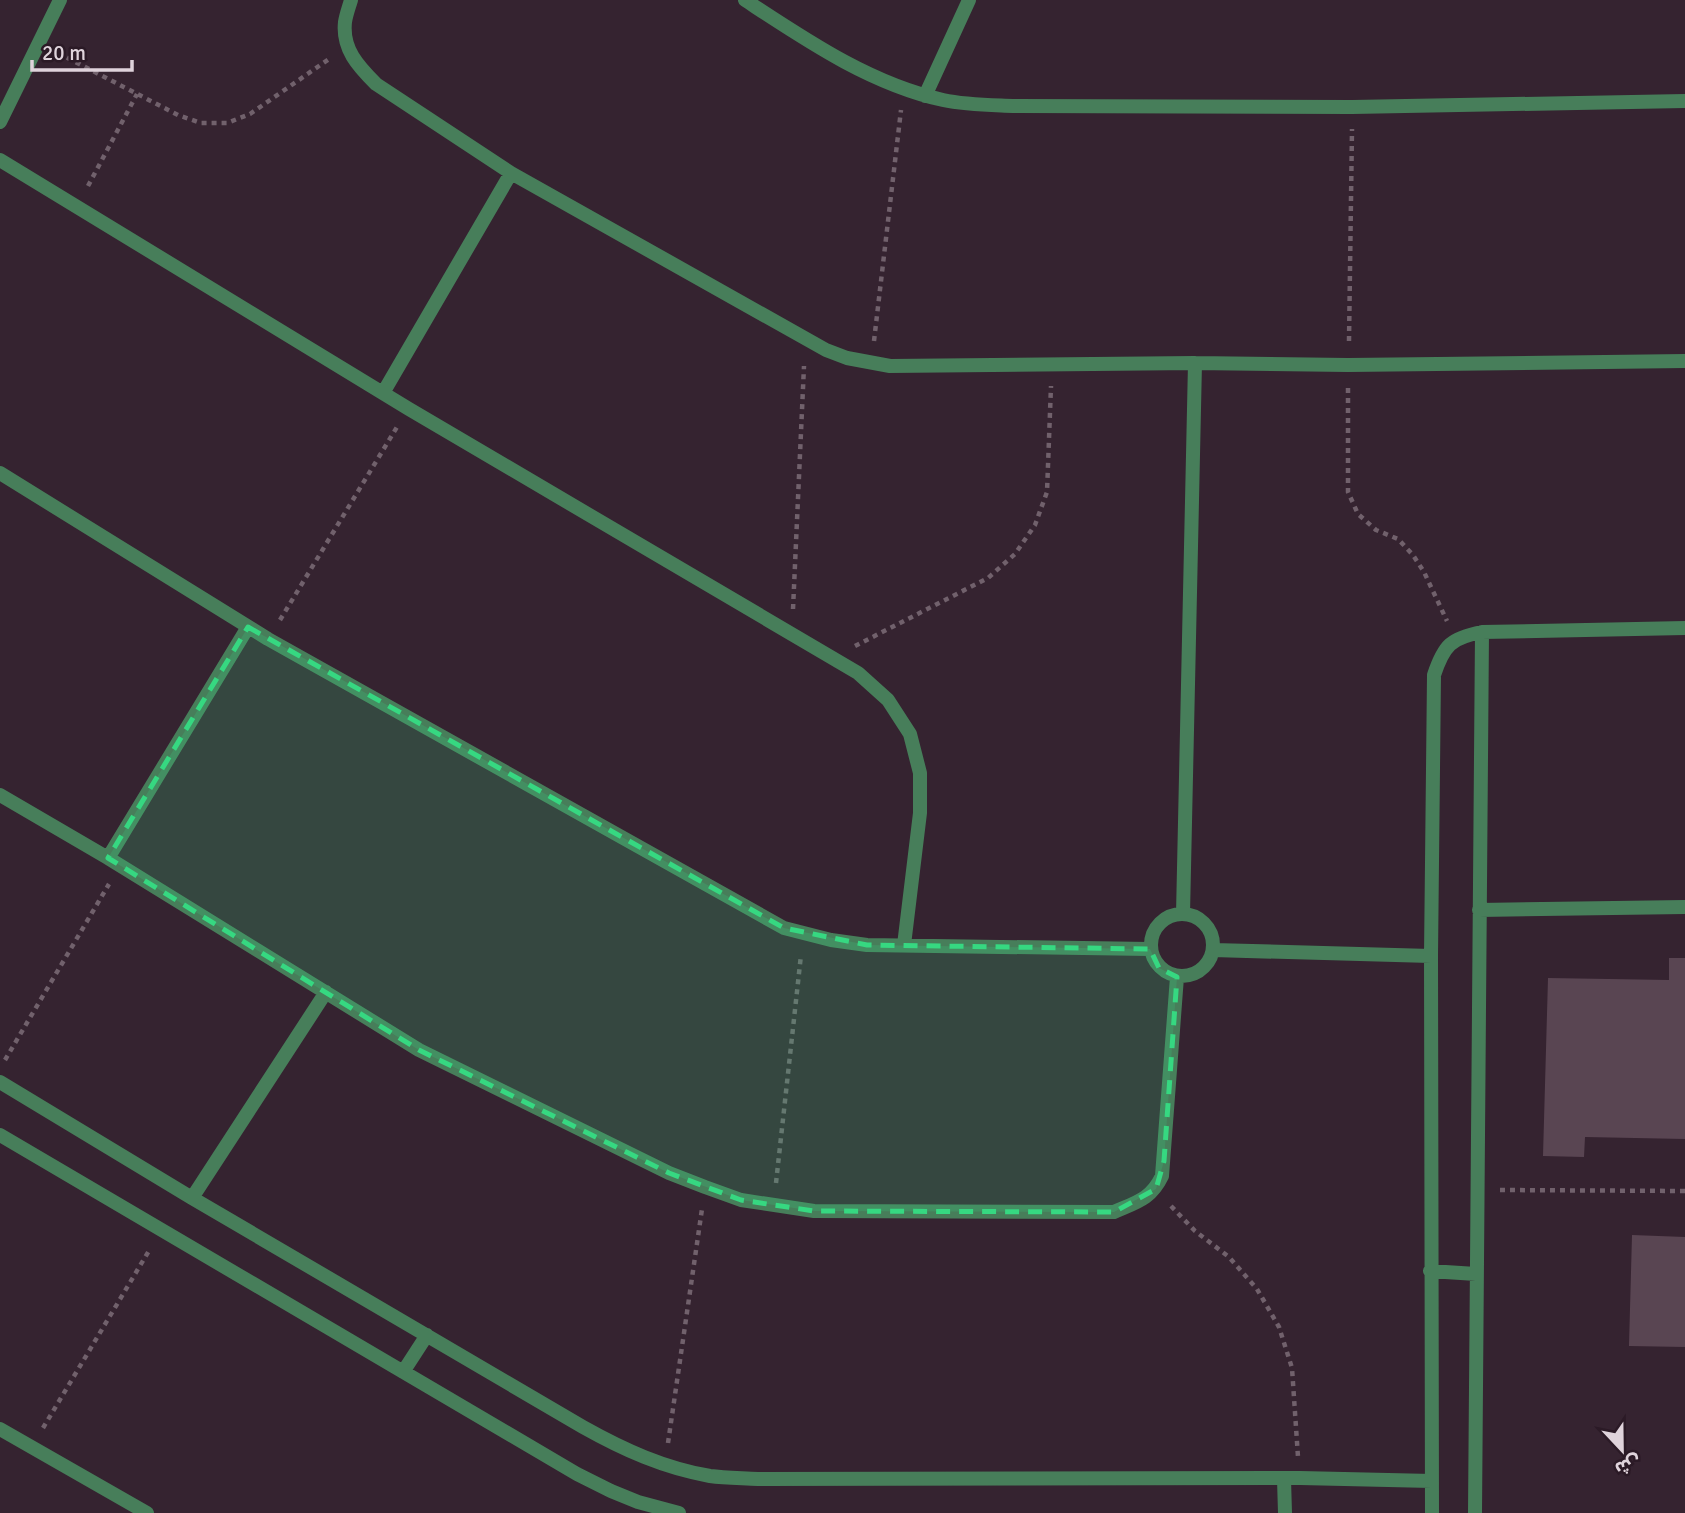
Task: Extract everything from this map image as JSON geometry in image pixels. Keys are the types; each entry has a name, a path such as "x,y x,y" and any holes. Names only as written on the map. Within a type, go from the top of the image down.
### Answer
{"street":[{"path":"0,122 60,0"},
{"path":"351,0 345,22 346,46 358,66 376,84 511,173 826,350 846,358 890,366 1685,361"},
{"path":"745,0 833,55 880,80 925,96 971,104 1353,107 1685,101"},
{"path":"925,96 969,0"},
{"path":"0,159 409,409 858,673 888,700 910,734 920,773 920,813 904,944"},
{"path":"383,393 511,173"},
{"path":"1183,914 1195,363"},
{"path":"0,473 268,639 784,928 831,940 867,944 1150,949"},
{"path":"114,861 248,627"},
{"path":"1432,1513 1430,1271 1434,675 1446,648 1465,635 1482,632 1685,628"},
{"path":"1475,1513 1482,632"},
{"path":"0,795 114,861 419,1050 669,1172 741,1200 814,1211 1114,1212 1143,1200 1156,1189 1162,1175 1177,977"},
{"path":"1479,910 1685,907"},
{"path":"1174,914 1183,914 1200,919 1207,926 1214,942 1211,958 1201,971 1177,977 1159,968 1153,960 1150,940 1158,924 1174,914"},
{"path":"1213,950 1431,956"},
{"path":"192,1198 326,992"},
{"path":"0,1082 192,1198 611,1443 665,1465 711,1476 758,1479 1432,1480"},
{"path":"0,1135 577,1474 638,1502 679,1513"},
{"path":"1430,1271 1476,1274"},
{"path":"403,1372 427,1335"},
{"path":"0,1429 147,1513"},
{"path":"1284,1479 1285,1513"}],"path":[{"path":"38,43 178,115 201,123 227,123 250,114 346,46"},
{"path":"872,363 903,88"},
{"path":"77,207 137,94"},
{"path":"792,634 805,338"},
{"path":"832,658 988,578 1015,555 1035,525 1047,492 1052,364"},
{"path":"268,639 409,409"},
{"path":"0,1069 114,861"},
{"path":"774,1205 804,933"},
{"path":"665,1465 705,1187"},
{"path":"1156,1189 1195,1231 1229,1257 1258,1289 1279,1327 1292,1368 1300,1478"},
{"path":"1477,1190 1685,1191"},
{"path":"32,1447 161,1230"}],"highlighted area":[{"path":"248,627 784,928 867,945 1150,949 1159,968 1177,977 1164,1161 1156,1189 1114,1212 814,1211 741,1200 669,1173 419,1050 108,858"}],"building":[{"path":"1669,958 1685,958 1685,1139 1585,1137 1584,1157 1543,1156 1548,978 1669,980"},
{"path":"1632,1235 1685,1237 1685,1347 1629,1346"}]}
